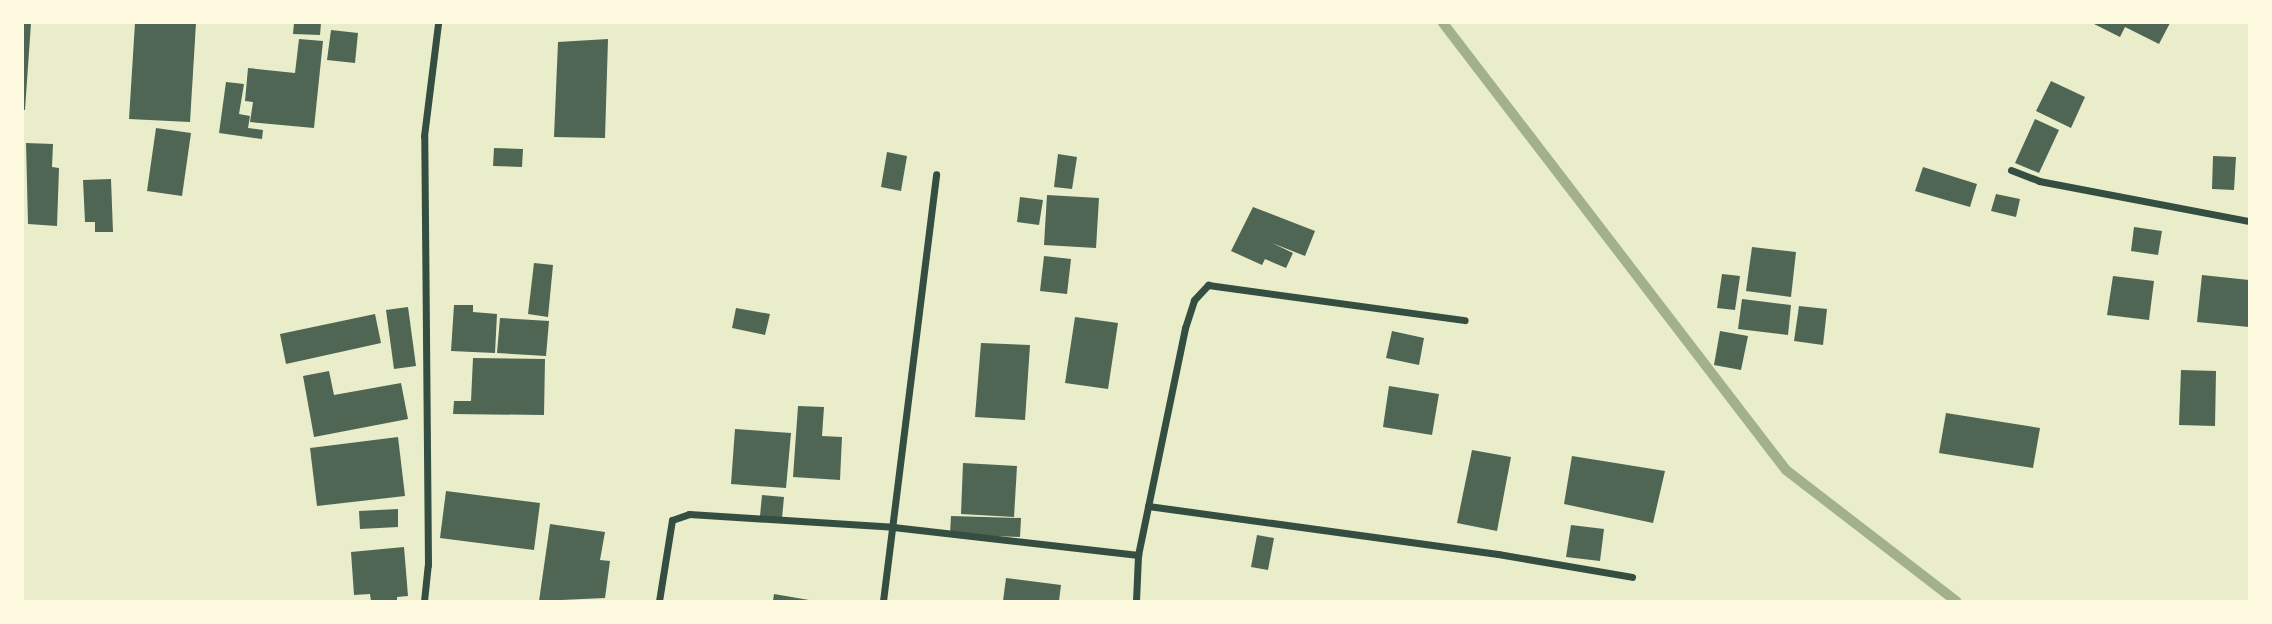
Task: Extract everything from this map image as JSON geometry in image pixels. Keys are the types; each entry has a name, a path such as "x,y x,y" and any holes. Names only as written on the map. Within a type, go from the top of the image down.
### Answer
{"street":[{"path":"424,601 428,565 424,136 438,23"},
{"path":"2011,170 2039,181 2249,221"},
{"path":"883,601 936,174"},
{"path":"1136,601 1138,555 1185,328 1194,300 1208,285 1465,320"},
{"path":"1148,506 1498,554 1632,577"},
{"path":"659,601 672,520 680,516 893,527 1138,555"}],"building":[{"path":"23,23 31,23 25,110 23,110"},
{"path":"135,23 196,23 190,122 129,119"},
{"path":"294,23 321,23 320,35 293,34"},
{"path":"2092,23 2170,23 2159,44 2125,27 2120,37"},
{"path":"331,30 358,33 355,63 327,60"},
{"path":"299,39 323,41 314,128 250,122 253,102 245,101 248,68 295,73"},
{"path":"608,39 605,138 554,137 558,42"},
{"path":"2051,81 2085,97 2071,128 2036,111"},
{"path":"226,82 244,84 239,114 250,116 248,128 263,130 262,139 219,133"},
{"path":"2035,119 2059,130 2039,173 2015,163"},
{"path":"156,128 191,133 182,196 147,191"},
{"path":"26,143 53,144 52,167 59,168 57,226 28,224"},
{"path":"494,148 523,149 522,167 493,166"},
{"path":"887,152 907,156 901,191 881,187"},
{"path":"1058,154 1077,157 1072,189 1054,187"},
{"path":"2213,156 2236,157 2234,190 2212,189"},
{"path":"1923,167 1977,184 1970,207 1915,191"},
{"path":"111,179 113,232 95,232 95,222 85,222 83,180"},
{"path":"1996,194 2020,199 2016,217 1991,211"},
{"path":"1047,195 1099,198 1096,248 1044,245"},
{"path":"1020,197 1043,200 1039,225 1017,222"},
{"path":"1253,207 1315,231 1305,256 1272,243 1293,253 1286,268 1265,259 1262,265 1231,251"},
{"path":"2134,227 2162,231 2158,255 2131,251"},
{"path":"1752,247 1796,252 1791,297 1746,291"},
{"path":"1044,256 1071,259 1067,294 1040,291"},
{"path":"534,263 553,265 548,317 528,314"},
{"path":"1722,274 1740,276 1735,310 1717,308"},
{"path":"2202,275 2249,280 2249,327 2197,322"},
{"path":"2113,276 2154,281 2149,320 2107,315"},
{"path":"1742,299 1791,305 1788,335 1738,329"},
{"path":"454,305 473,305 473,312 497,314 495,353 451,351"},
{"path":"1799,306 1827,309 1823,345 1794,341"},
{"path":"408,307 416,366 394,369 386,310"},
{"path":"736,308 770,314 765,335 732,328"},
{"path":"375,314 381,343 286,364 280,334"},
{"path":"1075,317 1118,323 1108,389 1065,383"},
{"path":"500,318 549,321 546,356 497,353"},
{"path":"1392,331 1424,338 1419,365 1386,358"},
{"path":"1720,331 1748,336 1741,370 1714,365"},
{"path":"981,343 1030,345 1025,420 975,417"},
{"path":"473,358 545,359 544,415 453,414 454,401 471,401"},
{"path":"2181,370 2216,371 2215,426 2179,425"},
{"path":"329,371 334,395 401,383 408,419 314,437 303,376"},
{"path":"1389,386 1439,394 1432,435 1383,427"},
{"path":"798,406 824,407 822,436 842,437 840,480 793,477"},
{"path":"1946,413 2040,428 2033,468 1939,453"},
{"path":"735,429 791,433 786,488 731,484"},
{"path":"398,437 405,496 317,506 310,448"},
{"path":"1472,450 1511,457 1497,531 1457,523"},
{"path":"1572,456 1665,471 1653,523 1564,504"},
{"path":"963,463 1017,466 1014,517 961,514"},
{"path":"446,491 540,503 534,550 440,538"},
{"path":"762,495 784,497 782,518 760,516"},
{"path":"398,509 398,527 360,529 359,511"},
{"path":"951,516 1021,518 1020,537 950,534"},
{"path":"550,524 605,532 600,560 610,561 605,598 539,601"},
{"path":"1571,525 1604,529 1600,561 1566,557"},
{"path":"1257,535 1274,538 1268,570 1251,567"},
{"path":"404,547 408,596 397,597 397,601 371,601 370,594 354,595 351,552"},
{"path":"1006,578 1061,585 1059,601 1003,601"},
{"path":"774,594 809,600 809,601 773,601"}],"waterway":[{"path":"1443,23 1786,470 1956,601"}]}
